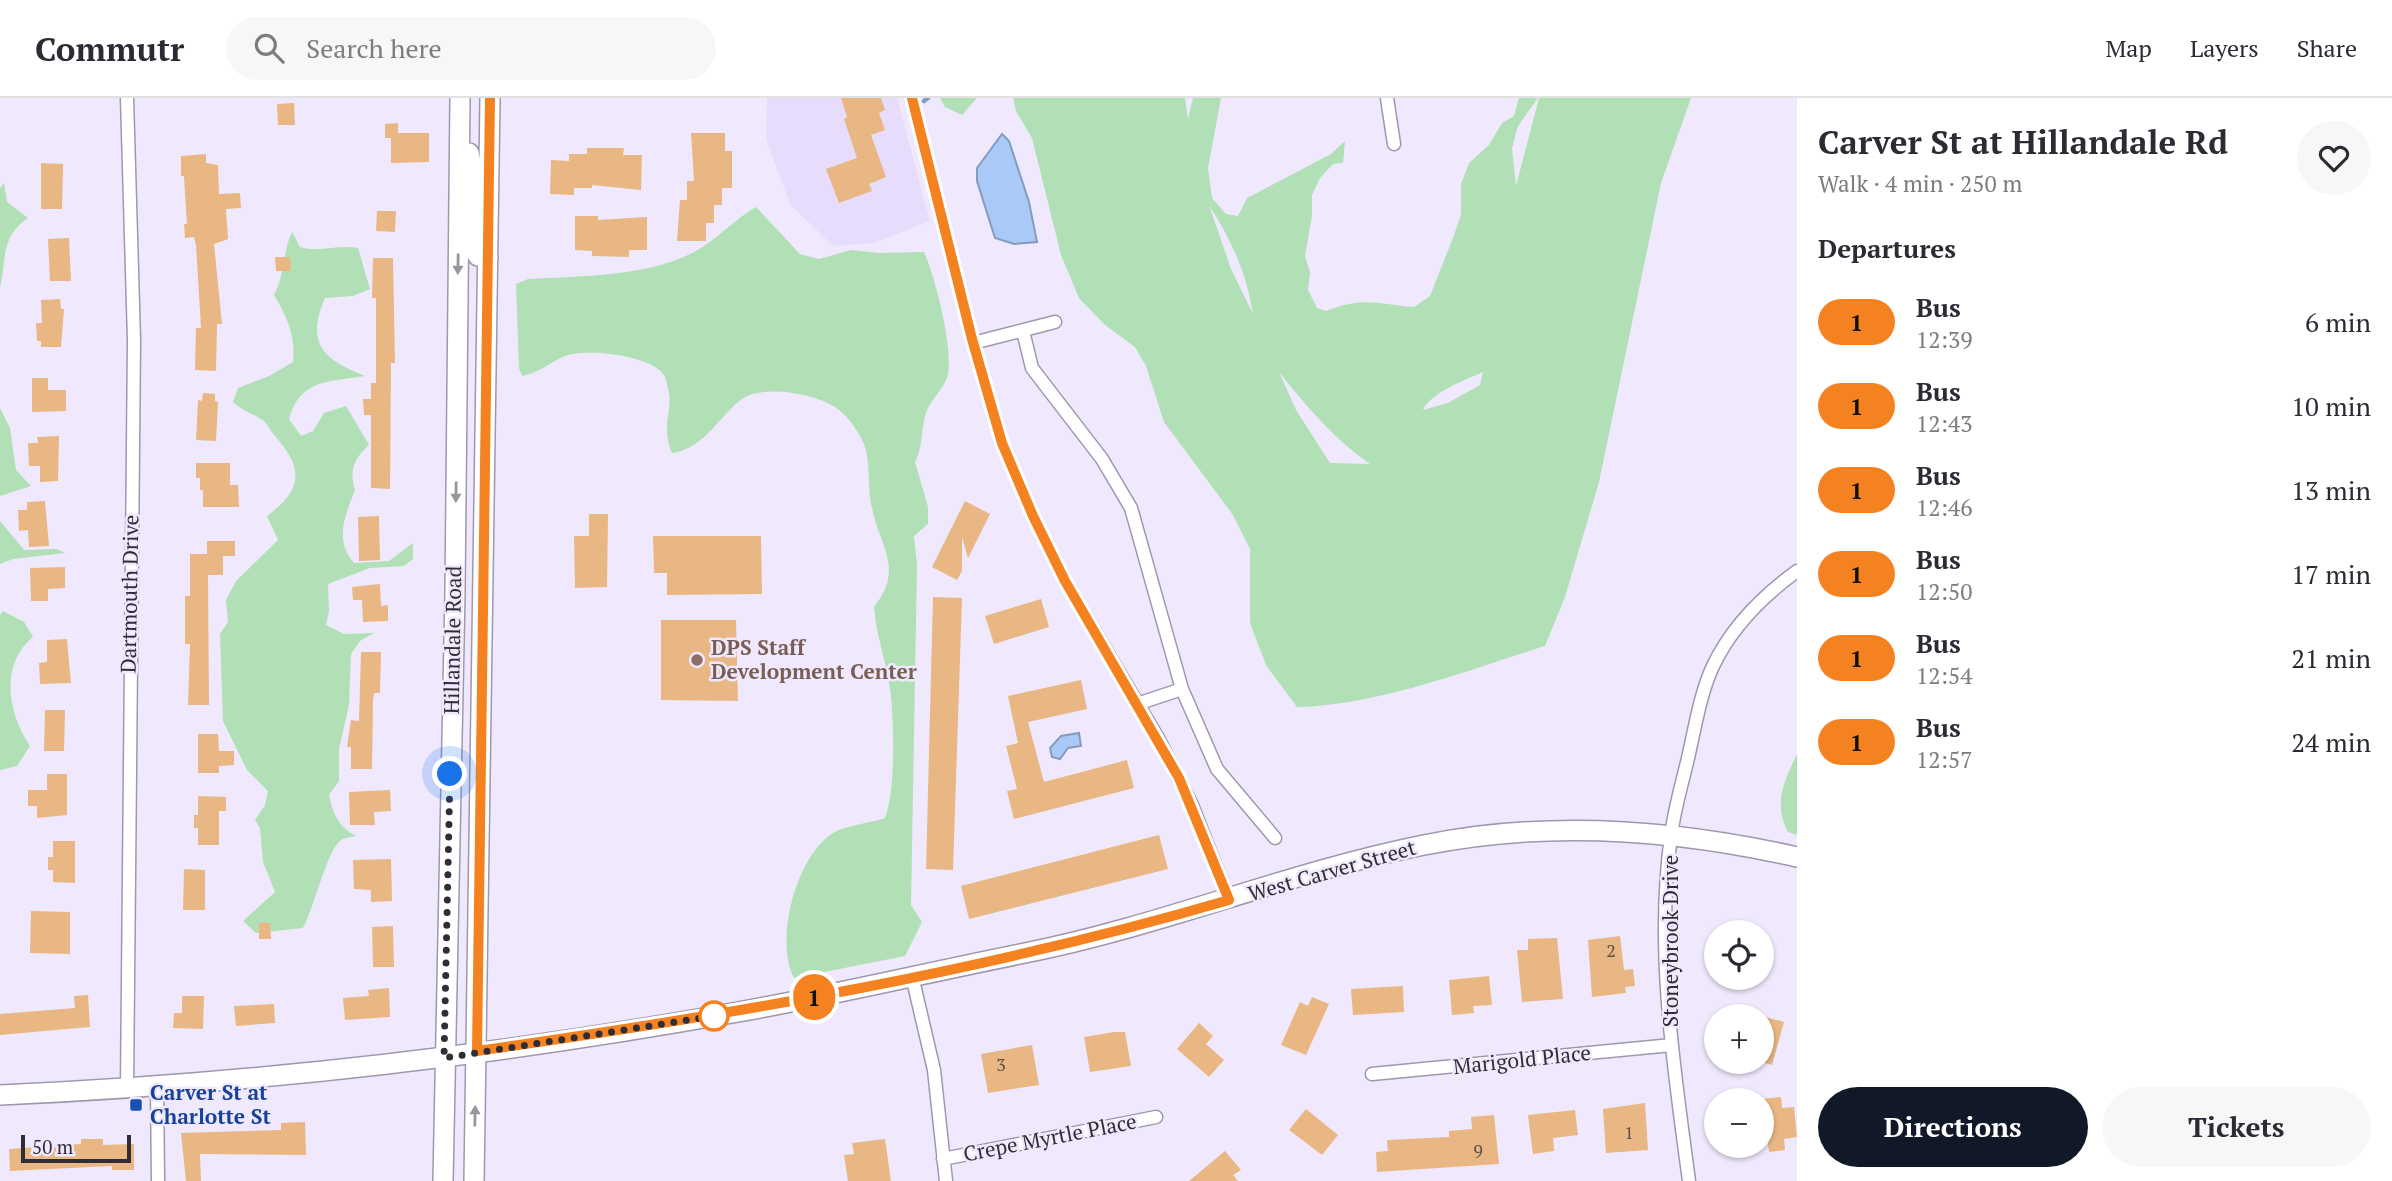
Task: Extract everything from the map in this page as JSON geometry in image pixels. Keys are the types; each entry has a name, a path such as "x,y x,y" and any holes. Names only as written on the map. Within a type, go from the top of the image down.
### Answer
{"main road":[{"name":"Hillandale Road","path":"474,1181 488,258 487,101"},
{"name":"Hillandale Road","path":"443,1181 460,105"},
{"path":"460,105 471,160 473,244 478,256 488,258"},
{"name":"West Carver Street","path":"0,1095 157,1087 332,1072 444,1058 738,1012 1100,936 1335,867 1426,844 1563,830 1671,835 1797,857"}],"street":[{"name":"Dartmouth Drive","path":"127,98 134,340 127,1089"},
{"path":"912,98 973,343 1002,443 1033,516 1065,581 1192,805 1229,900"},
{"path":"1387,98 1394,144"},
{"path":"973,343 1055,322"},
{"path":"1023,331 1032,368 1102,459 1131,508 1158,596 1182,689 1226,783 1276,838"},
{"name":"Stoneybrook Drive","path":"1689,1181 1672,1045 1667,932 1671,835 1703,696 1714,666 1748,615 1774,588 1797,571"},
{"path":"1137,704 1182,689"},
{"path":"912,976 934,1070 946,1181"},
{"name":"Marigold Place","path":"1372,1074 1672,1045"},
{"path":"157,1087 158,1181"},
{"name":"Crepe Myrtle Place","path":"943,1159 1156,1117"}],"shaded area":[{"path":"767,98 897,98 930,221 874,243 833,246 790,204 766,139"}],"green space":[{"path":"940,98 977,98 962,115 945,107"},
{"path":"1013,98 1185,98 1188,119 1193,98 1221,98 1208,168 1212,198 1226,214 1238,216 1247,198 1331,154 1345,141 1343,163 1333,164 1320,178 1312,195 1312,216 1305,256 1310,272 1308,290 1317,308 1326,311 1361,302 1414,307 1430,296 1461,215 1461,184 1469,163 1489,145 1502,123 1514,116 1519,98 1538,98 1518,126 1512,148 1516,186 1539,98 1691,98 1661,183 1599,482 1565,597 1545,646 1390,694 1327,705 1297,707 1266,665 1250,623 1250,549 1233,515 1164,422 1146,366 1135,347 1105,325 1079,298 1061,255 1032,138 1016,111","holes":["1209,205 1237,257 1253,314 1231,269","1279,372 1322,422 1370,464 1330,463 1296,410","1483,372 1480,385 1448,403 1423,410 1433,398"]},
{"path":"4,183 7,202 28,218 19,225 9,241 0,288 0,188"},
{"path":"756,207 800,254 819,259 851,250 880,253 924,252 938,296 946,333 949,366 947,378 927,410 915,462 928,507 928,524 914,536 917,565 911,905 922,922 905,956 794,978 788,962 788,922 792,900 808,860 833,833 885,818 891,791 891,701 874,607 888,581 889,570 872,508 868,459 864,444 850,421 830,404 791,393 764,392 742,399 702,439 672,453 667,434 669,396 665,377 656,367 632,358 587,353 565,356 522,376 519,368 516,284 528,279 619,273 665,264 704,246"},
{"path":"292,232 300,247 358,248 370,289 353,296 325,298 317,327 318,339 329,356 339,364 365,376 328,382 308,389 300,396 289,419 301,436 313,431 324,413 346,406 369,445 356,460 353,471 355,490 343,528 344,546 354,563 389,561 413,543 413,559 404,566 370,568 328,584 329,611 326,625 344,634 374,633 360,641 351,654 349,705 339,749 339,781 329,795 337,819 356,836 342,840 335,847 303,928 256,933 243,921 275,892 263,862 260,828 255,820 265,805 268,791 247,770 223,721 220,634 228,622 226,600 236,581 278,540 267,516 288,497 295,478 291,459 266,424 233,402 238,388 269,376 293,362 290,327 274,295"},
{"path":"0,408 10,428 16,470 31,486 0,496"},
{"path":"0,521 24,550 57,549 65,553 13,559 0,564"},
{"path":"3,611 24,622 33,637 22,648 15,661 10,689 16,718 30,746 17,766 0,770 0,615"},
{"path":"1797,754 1797,835 1788,832 1781,812 1781,802 1784,783"}],"water":[{"path":"1002,134 1009,141 1029,202 1037,242 1014,244 995,238 977,181 977,168"},
{"path":"1079,733 1081,746 1068,748 1060,759 1052,757 1050,748 1061,736"}],"building":[{"path":"841,98 881,98 885,110 879,113 885,130 871,135 886,177 869,184 872,191 839,203 826,169 857,158 844,119 847,117"},
{"path":"294,103 295,125 278,125 277,104"},
{"path":"398,123 398,133 429,133 429,162 391,163 391,138 385,138 385,124"},
{"path":"691,133 725,133 725,151 732,151 732,188 722,188 722,205 714,205 714,223 706,223 706,241 677,241 680,200 687,200 687,181 694,181"},
{"path":"587,148 624,148 623,155 642,155 641,190 592,185 592,188 574,188 574,195 550,194 551,160 569,161 569,154 587,154"},
{"path":"206,154 206,163 218,165 219,194 240,193 241,208 226,209 228,239 214,244 222,324 217,324 216,371 195,370 196,328 201,328 196,245 194,237 185,238 184,224 187,224 184,176 181,176 181,156"},
{"path":"41,163 63,164 62,209 41,209"},
{"path":"377,211 396,211 395,232 376,231"},
{"path":"575,216 598,216 598,220 647,217 647,250 629,250 629,257 592,256 592,251 575,250"},
{"path":"69,238 71,281 50,281 48,239"},
{"path":"275,257 290,257 291,271 276,271"},
{"path":"373,258 393,258 395,363 391,363 390,489 371,488 371,415 364,415 363,399 371,399 371,383 376,383"},
{"path":"60,299 61,309 64,309 61,347 41,347 41,341 37,341 36,323 42,323 41,300"},
{"path":"32,378 48,378 48,390 66,390 66,411 32,412"},
{"path":"203,393 215,394 215,401 218,402 216,441 196,440 198,400 202,401"},
{"path":"59,436 58,481 40,482 40,466 29,466 28,443 38,443 37,437"},
{"path":"196,463 230,463 230,485 238,485 239,507 203,507 203,490 200,490 200,478 196,478"},
{"path":"45,501 49,546 29,547 28,530 19,531 18,510 27,510 27,502"},
{"path":"965,501 990,514 968,558 962,537 962,571 957,580 932,567"},
{"path":"589,514 608,514 607,587 575,588 574,536 589,536"},
{"path":"379,516 380,560 359,561 358,517"},
{"path":"653,536 761,536 762,594 667,595 667,573 654,573"},
{"path":"207,541 235,541 235,556 223,556 223,575 208,575 209,705 188,705 190,644 185,644 185,596 190,596 190,554 207,554"},
{"path":"65,567 65,588 48,589 48,601 31,601 30,568"},
{"path":"380,584 381,606 388,605 388,621 363,622 362,600 353,600 352,587"},
{"path":"933,597 962,598 953,870 926,869"},
{"path":"1041,599 1049,627 994,644 985,616"},
{"path":"661,620 736,620 738,701 661,700"},
{"path":"67,639 71,683 40,684 39,663 47,662 47,640"},
{"path":"361,652 381,652 380,693 374,693 373,701 372,769 351,769 351,747 347,747 351,720 359,721"},
{"path":"1081,680 1087,709 1028,722 1044,782 1127,760 1134,788 1014,819 1007,791 1017,789 1006,746 1018,743 1008,696"},
{"path":"45,710 65,710 64,751 44,751"},
{"path":"198,734 218,734 219,751 234,751 234,765 219,766 219,773 198,773"},
{"path":"47,774 67,774 67,815 37,818 37,806 28,806 28,790 47,790"},
{"path":"390,790 391,811 374,812 375,825 350,825 349,792"},
{"path":"198,796 226,797 226,811 219,811 219,845 198,845 198,828 194,828 194,815 198,815"},
{"path":"1159,835 1168,869 969,919 961,886"},
{"path":"53,841 75,841 75,883 53,882 53,870 48,870 48,857 53,857"},
{"path":"391,859 392,901 371,902 371,890 354,889 353,860"},
{"path":"184,869 205,870 205,910 183,910"},
{"path":"31,911 70,912 70,954 30,953"},
{"path":"259,923 270,923 271,939 259,939"},
{"path":"393,926 394,967 373,967 372,927"},
{"path":"1620,936 1624,970 1633,969 1635,986 1625,987 1626,993 1592,997 1588,940"},
{"path":"1557,938 1563,999 1522,1002 1517,950 1528,950 1528,939"},
{"path":"1489,976 1492,1005 1473,1006 1474,1013 1452,1015 1449,980"},
{"path":"1403,986 1404,1012 1353,1015 1351,989"},
{"path":"389,988 390,1017 345,1020 343,998 369,996 368,990"},
{"path":"88,995 90,1027 0,1035 0,1014 75,1008 74,996"},
{"path":"182,996 204,996 203,1029 173,1028 174,1013 182,1013"},
{"path":"1312,997 1329,1004 1306,1055 1281,1045 1300,1002 1308,1006"},
{"path":"274,1004 275,1023 236,1026 234,1006"},
{"path":"1774,1019 1784,1022 1774,1058"},
{"path":"1199,1023 1213,1036 1206,1044 1224,1060 1209,1077 1177,1049"},
{"path":"1125,1032 1131,1066 1090,1072 1084,1037"},
{"path":"1032,1045 1039,1085 988,1093 981,1054"},
{"path":"1781,1097 1782,1108 1794,1107 1797,1137 1784,1139 1785,1150 1774,1151 1774,1098"},
{"path":"1645,1103 1648,1150 1606,1153 1603,1109"},
{"path":"1306,1109 1338,1135 1322,1155 1289,1130"},
{"path":"1575,1110 1578,1135 1553,1138 1554,1151 1533,1154 1528,1115"},
{"path":"1494,1115 1499,1164 1377,1172 1376,1152 1388,1151 1387,1140 1449,1137 1449,1131 1472,1129 1471,1117"},
{"path":"305,1122 306,1155 200,1154 201,1181 186,1181 181,1133 281,1130 281,1123"},
{"path":"81,1139 103,1139 103,1145 134,1144 134,1170 112,1170 112,1166 10,1171 9,1149 81,1144"},
{"path":"885,1139 891,1181 848,1181 844,1155 854,1154 852,1143"},
{"path":"1225,1151 1241,1170 1233,1175 1238,1181 1189,1181"}],"waterway":[{"path":"924,101 928,98"}],"bus line":[{"name":"1","path":"490,98 477,1051 738,1012 1035,951 1143,925 1229,900 1206,837 1179,778 1065,581 1016,479 991,411 912,98"}],"place":[{"name":"DPS Staff Development Center","path":"697,660"},
{"name":"Carver St at Charlotte St","path":"136,1105"}],"route":[{"path":"450,774 444,1058 714,1016"}]}
